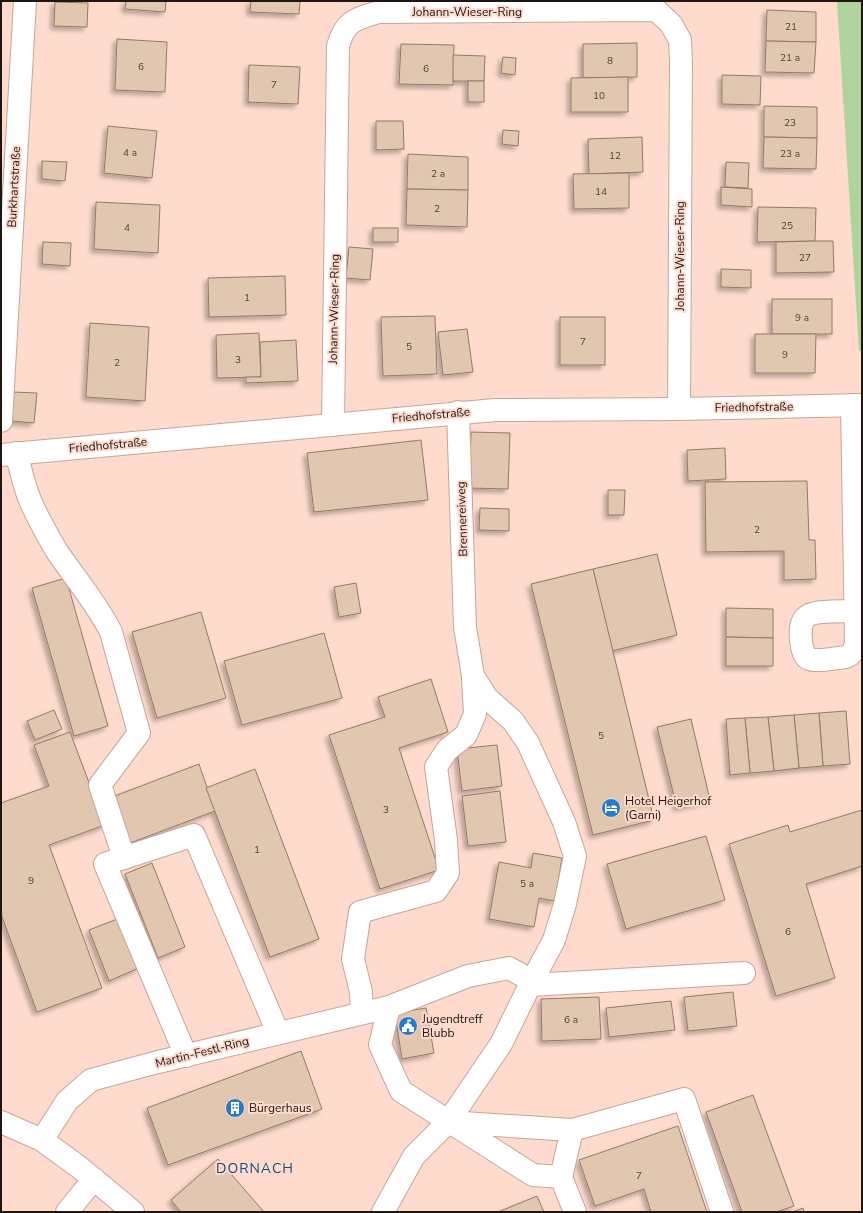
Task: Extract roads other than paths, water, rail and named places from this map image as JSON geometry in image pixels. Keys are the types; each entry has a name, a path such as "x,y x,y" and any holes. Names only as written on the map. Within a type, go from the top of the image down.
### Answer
{"street":[{"name":"Burkhartstraße","path":"1,421 25,1"},
{"name":"Johann-Wieser-Ring","path":"333,425 338,46 342,34 351,22 364,16 379,12 656,5 671,24 680,40 681,63 679,409"},
{"name":"Friedhofstraße","path":"9,454 333,425 458,412 494,410 679,409 857,405"},
{"path":"856,612 855,568 857,405"},
{"name":"Brennereiweg","path":"362,1013 361,992 353,959 360,912 436,891 448,873 446,840 436,767 447,750 466,735 475,714 473,676 465,627 458,412"},
{"path":"9,454 42,525 60,556 103,616 111,632 139,733 100,785 124,858"},
{"path":"383,1212 414,1156 448,1122 501,1044 554,940 565,904 575,856 564,822 528,743 513,721 487,698 473,676"},
{"path":"186,1056 105,864 194,835 278,1033"},
{"name":"Martin-Festl-Ring","path":"42,1140 67,1101 91,1080 389,1007 475,974 509,968 531,983"},
{"path":"531,983 744,973"},
{"path":"389,1007 380,1044 401,1091 533,1175 561,1177"},
{"path":"448,1122 572,1130 684,1099 722,1212"},
{"path":"1,1122 42,1140 94,1179 132,1212"},
{"path":"572,1130 561,1177 575,1212"},
{"path":"67,1212 94,1179"}],"place":[{"name":"Hotel Heigerhof (Garni)","path":"611,808"},
{"name":"Jugendtreff Blubb","path":"408,1026"},
{"name":"Bürgerhaus","path":"235,1108"}],"district":[{"name":"DORNACH","path":"255,1168"}]}
